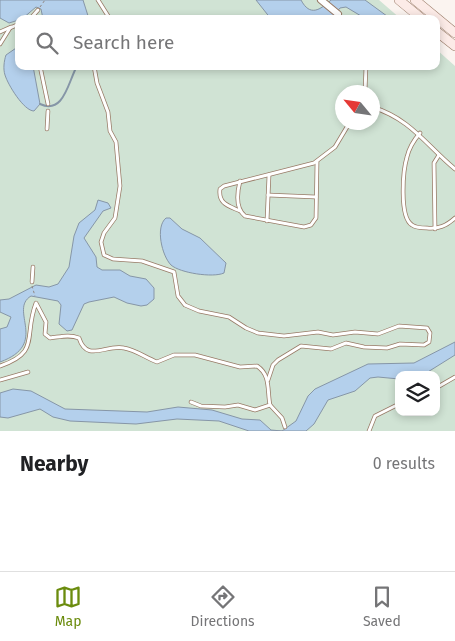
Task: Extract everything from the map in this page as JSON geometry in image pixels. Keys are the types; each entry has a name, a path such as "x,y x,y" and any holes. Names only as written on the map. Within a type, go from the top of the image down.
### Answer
{"street":[{"path":"321,0 339,15"},
{"path":"399,0 417,15"},
{"path":"415,0 433,15"},
{"path":"440,21 455,33"},
{"path":"440,34 455,46"}],"lane":[{"path":"98,0 107,15"},
{"path":"37,15 38,10"},
{"path":"0,32 15,26"},
{"path":"0,44 10,28 15,26"},
{"path":"41,70 48,104"},
{"path":"95,70 97,83 108,112 110,131 116,142 120,186 115,218 104,233 101,242 104,255 113,259 142,261 174,272 178,296 185,306 229,317 258,333 284,336 318,332 333,335 355,332 378,334 399,326 421,326 427,328 430,333 429,342 424,345 400,344 387,348 364,347 346,343 330,348 301,346 273,365 268,380"},
{"path":"365,85 366,70"},
{"path":"380,110 402,120 420,133 439,155 455,169"},
{"path":"48,111 48,129"},
{"path":"316,162 316,218 311,225 304,227 245,216 240,211 226,205 219,196 220,190 224,186 269,176 316,162 334,147 345,130"},
{"path":"420,133 410,147 406,159 404,211 410,224 435,228 444,226 455,218"},
{"path":"435,228 434,163 439,155"},
{"path":"268,221 269,176"},
{"path":"240,181 238,200 240,211"},
{"path":"268,195 316,197"},
{"path":"32,267 32,282"},
{"path":"35,296 36,303 46,322 45,334 50,338 63,335 76,336 86,350 100,351 113,347 126,348 157,362 174,355 195,355 240,367 257,366 264,372 268,380 270,405 282,418 285,427"},
{"path":"0,366 12,362 24,354 29,338 30,315 36,303"},
{"path":"0,380 28,372"},
{"path":"440,386 455,377"},
{"path":"191,402 201,406 238,406 255,410 270,405"},
{"path":"369,431 375,416 395,406"}],"path":[{"path":"38,10 45,0"},
{"path":"32,282 35,296"}],"green space":[{"path":"0,0 379,0 396,15 15,15 15,70 440,70 440,53 455,66 455,431 0,431"}],"water":[{"path":"0,0 83,0 88,15 42,15 41,9 36,7 27,15 15,15 15,21 9,23 0,18"},
{"path":"256,0 301,0 308,9 315,10 323,7 331,0 365,0 386,15 359,15 346,7 340,8 334,15 268,15"},
{"path":"15,49 15,70 34,70 40,104 34,111 26,107 9,85 4,73 6,55"},
{"path":"98,200 108,203 111,208 103,211 84,238 96,257 97,267 102,270 120,270 130,276 146,279 154,288 154,299 147,305 141,306 127,303 114,297 89,302 84,304 72,330 67,331 59,324 61,305 58,301 31,296 25,302 23,310 26,337 23,346 15,355 0,362 0,329 7,327 11,317 0,312 0,300 9,299 36,285 49,287 58,284 69,267 74,236 79,223 95,210"},
{"path":"166,218 170,218 182,229 200,238 226,263 224,273 212,275 197,274 175,268 171,265 165,255 160,234"},
{"path":"455,342 455,355 429,371 395,371 395,379 370,378 355,391 328,400 314,424 306,431 282,431 296,421 308,396 315,389 368,364 414,363"},
{"path":"13,389 31,391 65,409 147,412 178,407 212,410 242,419 260,420 271,430 282,431 249,431 219,421 177,419 136,424 70,421 53,417 40,409 8,418 0,417 0,393"}],"waterway":[{"path":"40,104 55,105 60,101 75,70"}]}
